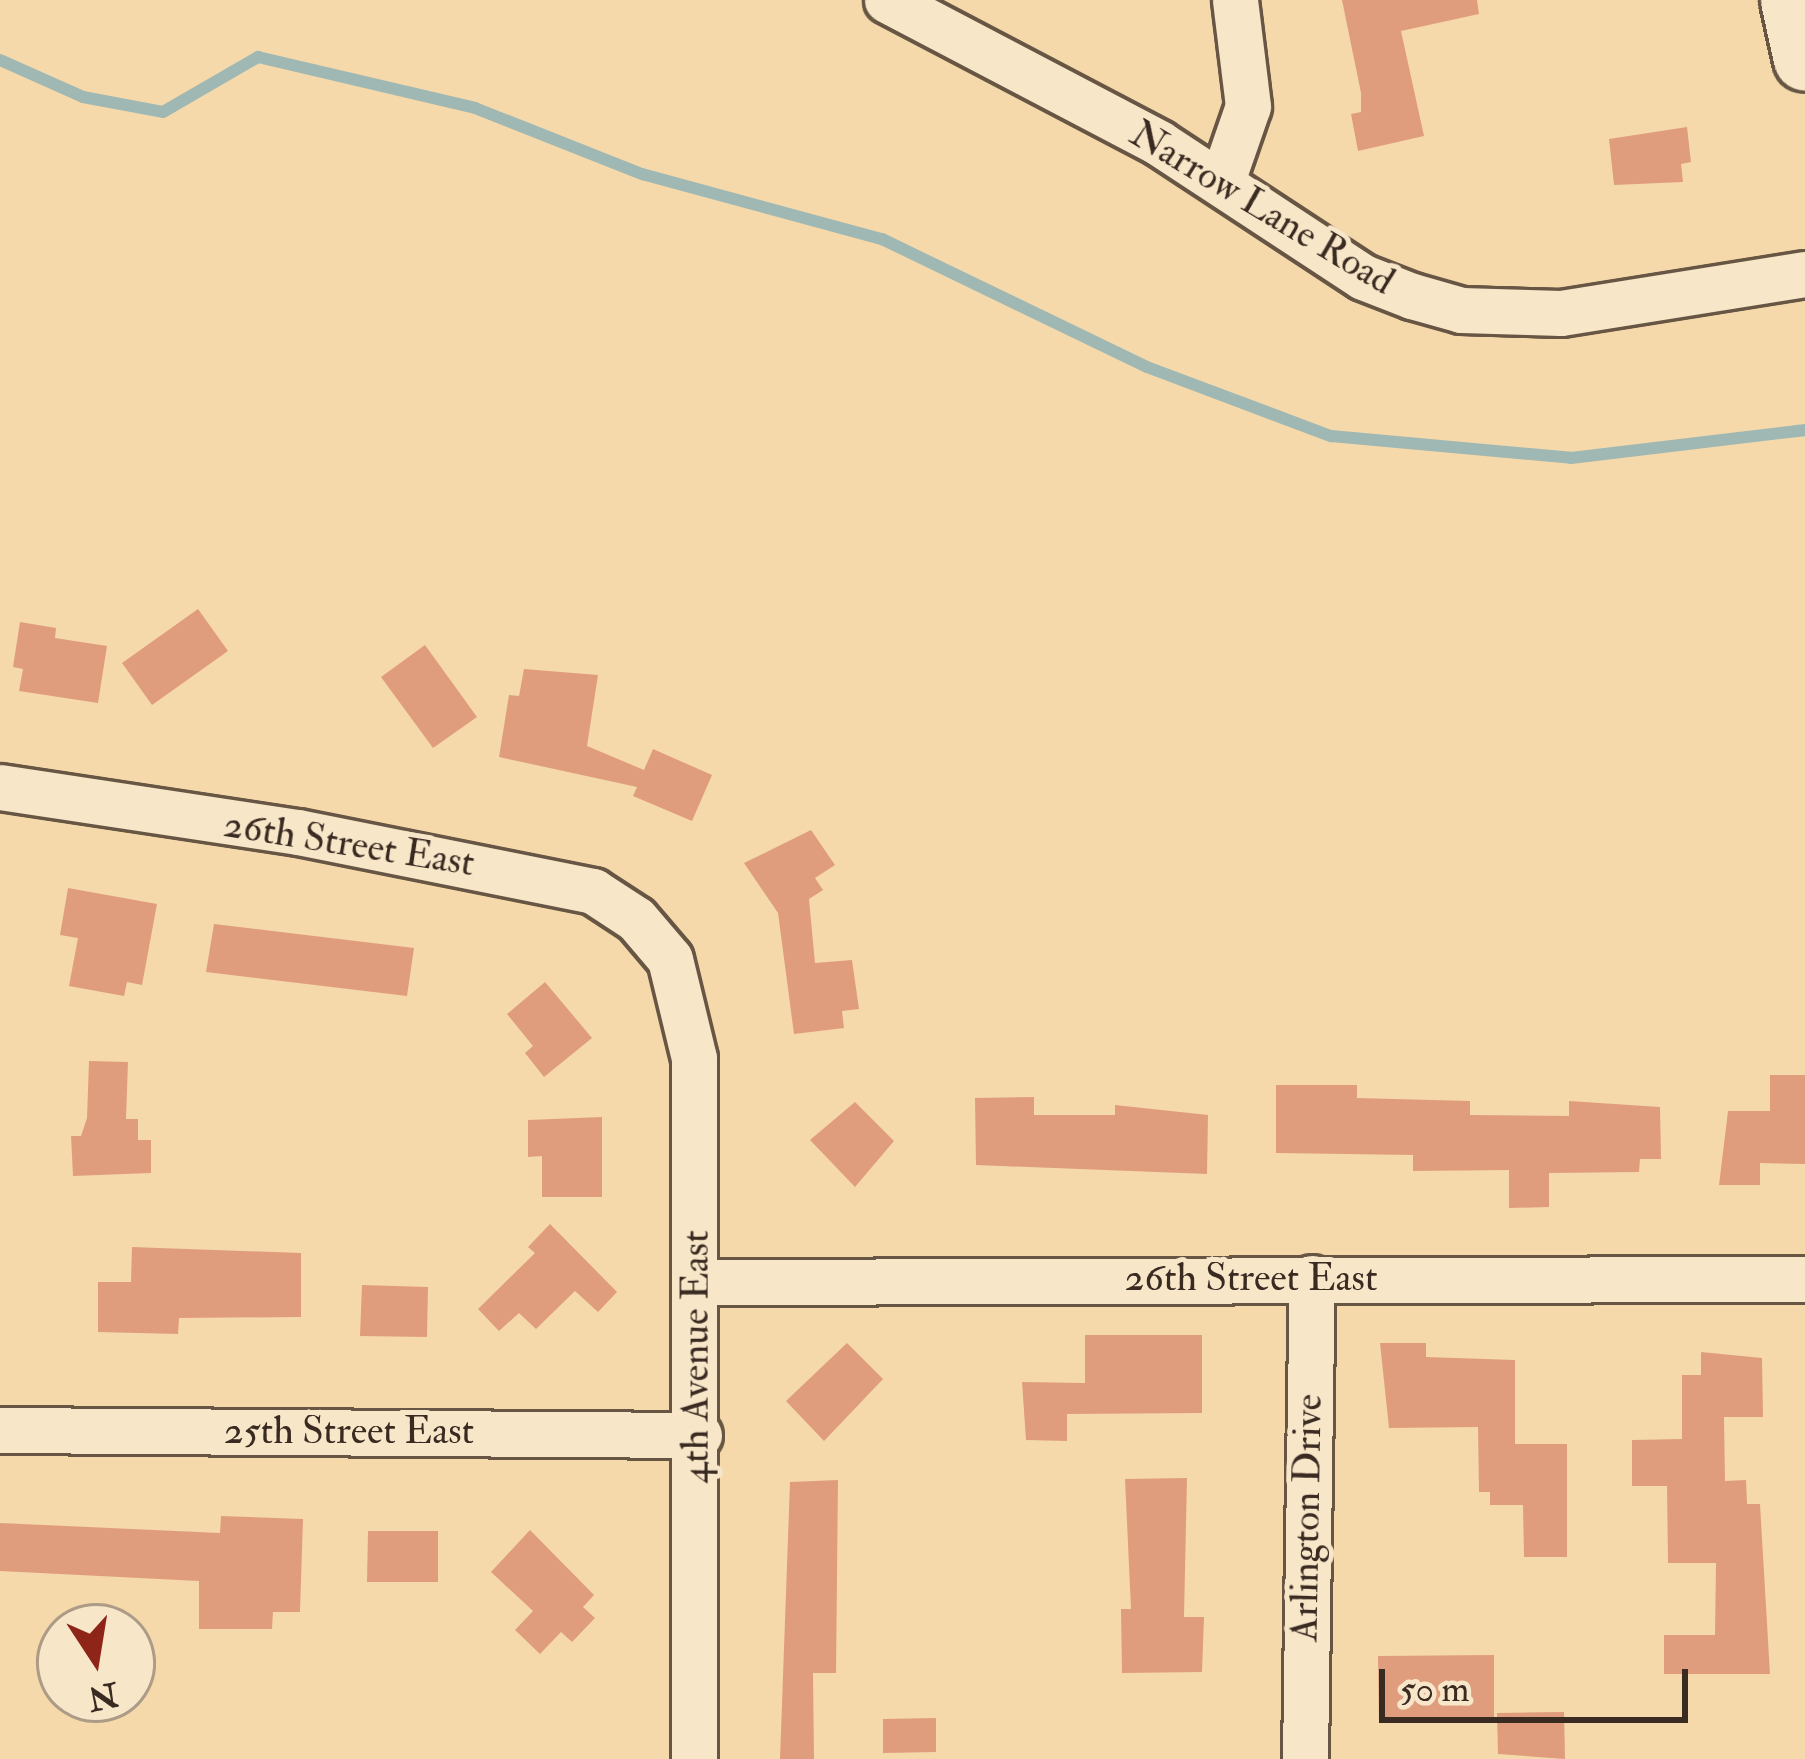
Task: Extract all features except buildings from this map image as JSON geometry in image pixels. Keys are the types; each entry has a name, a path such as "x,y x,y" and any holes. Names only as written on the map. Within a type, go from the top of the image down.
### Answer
{"street":[{"name":"Narrow Lane Road","path":"887,0 1222,181 1363,277 1461,310 1594,310 1805,274"},
{"path":"1222,181 1248,106 1235,0"},
{"path":"1792,0 1805,59"},
{"name":"26th Street East","path":"0,787 298,832 593,891 636,919 670,959"},
{"name":"4th Avenue East","path":"670,959 694,1058 699,1435 694,1759"},
{"name":"Arlington Drive","path":"1305,1759 1312,1278"},
{"name":"26th Street East","path":"698,1282 1805,1279"},
{"name":"25th Street East","path":"0,1430 699,1435"}],"waterway":[{"path":"0,60 83,97 163,112 258,57 475,108 642,174 882,239 1147,367 1331,436 1571,458 1805,430"}]}
